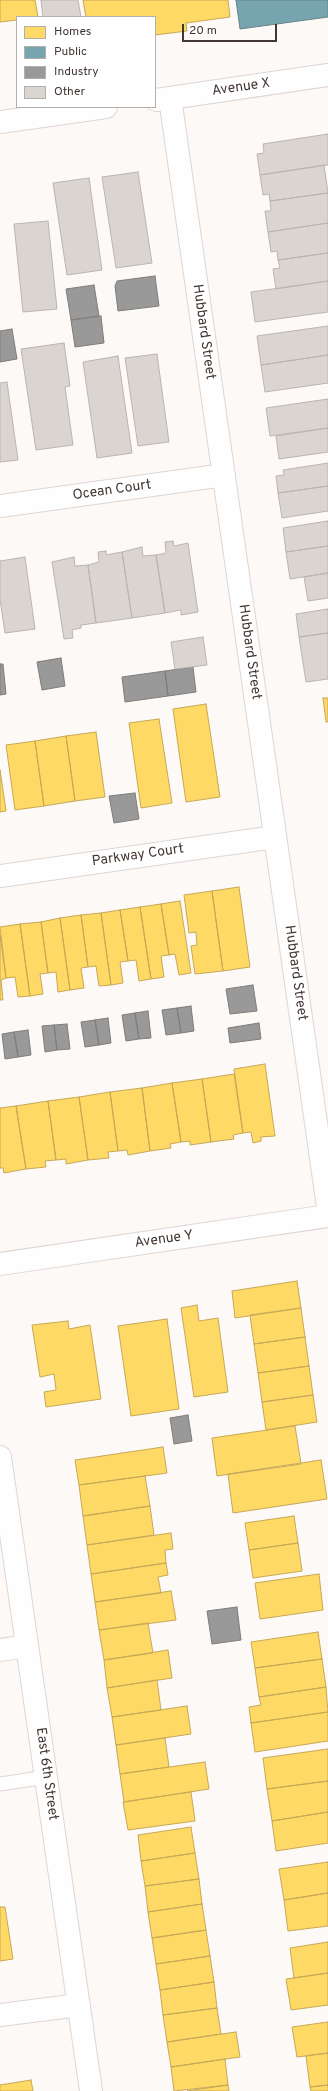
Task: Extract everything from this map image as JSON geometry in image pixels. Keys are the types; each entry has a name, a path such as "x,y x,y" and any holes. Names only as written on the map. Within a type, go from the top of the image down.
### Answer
{"street":[{"name":"Avenue X","path":"162,99 328,75"},
{"name":"Hubbard Street","path":"162,99 224,475 328,1207"},
{"path":"0,122 99,108"},
{"name":"Ocean Court","path":"0,506 224,475"},
{"name":"Parkway Court","path":"0,876 275,837"},
{"name":"Avenue Y","path":"0,1264 328,1216"},
{"name":"East 6th Street","path":"0,1457 91,2091"},
{"path":"0,1650 27,1646"},
{"path":"0,2015 79,2005"}],"lane":[{"path":"0,1784 46,1777"}],"building: Homes":[{"path":"0,0 35,0 38,16 16,16 16,20 0,22"},
{"path":"83,0 228,0 230,17 186,23 187,31 156,35 156,16 86,16"},
{"path":"323,698 328,698 328,722 326,722"},
{"path":"206,704 220,797 186,802 173,709"},
{"path":"159,719 172,803 141,808 129,723"},
{"path":"96,732 105,797 75,801 66,736"},
{"path":"66,736 75,801 44,806 35,741"},
{"path":"35,741 44,806 15,810 6,745"},
{"path":"0,770 6,811 0,812"},
{"path":"239,887 250,967 223,971 212,891"},
{"path":"212,891 223,971 195,974 191,946 197,945 196,932 189,933 184,895"},
{"path":"180,901 191,973 179,975 175,954 169,955 161,904"},
{"path":"161,904 169,955 161,956 164,977 151,979 140,907"},
{"path":"140,907 151,979 139,981 136,960 128,961 120,910"},
{"path":"120,910 128,961 120,962 123,983 111,985 101,913"},
{"path":"101,913 111,985 99,986 96,966 88,967 81,915"},
{"path":"81,915 88,967 81,968 84,988 70,990 60,918"},
{"path":"60,918 70,990 58,992 56,972 48,973 41,922"},
{"path":"41,922 48,973 40,974 43,994 30,996 20,924"},
{"path":"20,924 30,996 18,997 15,977 6,978 0,927"},
{"path":"0,935 6,978 1,980 3,1000 0,1000"},
{"path":"265,1064 275,1136 261,1137 261,1141 253,1143 251,1132 243,1133 234,1069"},
{"path":"234,1074 243,1133 233,1135 234,1139 211,1142 202,1079"},
{"path":"202,1079 211,1142 190,1145 190,1141 181,1142 172,1083"},
{"path":"172,1083 181,1142 170,1144 171,1148 150,1151 142,1088"},
{"path":"142,1088 150,1151 128,1155 127,1150 118,1151 110,1092"},
{"path":"110,1092 118,1151 108,1152 109,1158 88,1160 79,1097"},
{"path":"79,1097 88,1160 66,1164 66,1159 56,1160 48,1101"},
{"path":"48,1101 56,1160 45,1161 46,1167 26,1169 16,1106"},
{"path":"16,1106 26,1169 4,1173 3,1168 0,1168 0,1108"},
{"path":"297,1281 301,1308 235,1318 232,1291"},
{"path":"197,1305 199,1321 218,1318 228,1392 194,1397 181,1308"},
{"path":"301,1308 305,1337 254,1344 250,1315"},
{"path":"167,1319 179,1409 131,1416 118,1326"},
{"path":"68,1321 69,1329 90,1325 101,1399 46,1407 44,1392 56,1390 54,1374 40,1377 32,1325"},
{"path":"305,1337 309,1366 258,1373 254,1344"},
{"path":"309,1366 313,1395 262,1402 258,1373"},
{"path":"313,1395 317,1422 266,1430 262,1402"},
{"path":"295,1426 301,1464 217,1476 212,1438"},
{"path":"163,1447 167,1473 79,1485 75,1460"},
{"path":"321,1460 327,1499 233,1513 228,1474"},
{"path":"145,1476 150,1506 83,1516 79,1485"},
{"path":"150,1506 154,1535 87,1545 83,1516"},
{"path":"294,1516 298,1543 249,1550 245,1523"},
{"path":"171,1533 173,1549 165,1550 166,1563 91,1574 87,1545"},
{"path":"298,1543 302,1571 253,1578 249,1550"},
{"path":"166,1563 168,1575 158,1577 161,1593 95,1602 91,1574"},
{"path":"319,1574 323,1610 260,1619 255,1583"},
{"path":"171,1591 176,1620 99,1630 95,1602"},
{"path":"148,1623 153,1653 104,1660 99,1630"},
{"path":"318,1632 322,1659 255,1668 251,1642"},
{"path":"168,1650 172,1678 107,1688 104,1660"},
{"path":"322,1659 326,1687 259,1697 255,1668"},
{"path":"157,1680 161,1710 112,1717 107,1688"},
{"path":"326,1687 328,1712 251,1723 249,1707 261,1705 259,1697"},
{"path":"187,1706 191,1734 116,1745 112,1717"},
{"path":"328,1712 328,1741 255,1752 251,1723"},
{"path":"165,1738 169,1767 120,1774 116,1745"},
{"path":"328,1749 328,1781 267,1789 263,1758"},
{"path":"205,1762 209,1789 124,1802 120,1774"},
{"path":"328,1781 328,1812 272,1821 267,1789"},
{"path":"191,1792 195,1821 128,1830 123,1802"},
{"path":"328,1812 328,1843 276,1851 272,1821"},
{"path":"191,1827 195,1853 141,1861 138,1835"},
{"path":"195,1853 199,1879 145,1886 141,1861"},
{"path":"328,1862 328,1893 284,1900 279,1869"},
{"path":"199,1879 202,1904 148,1912 145,1886"},
{"path":"328,1893 328,1926 288,1931 284,1900"},
{"path":"202,1904 206,1930 152,1938 148,1912"},
{"path":"0,1907 5,1907 13,1959 0,1961"},
{"path":"206,1930 210,1956 156,1964 152,1938"},
{"path":"328,1942 328,1973 294,1978 290,1948"},
{"path":"210,1956 214,1982 160,1990 156,1964"},
{"path":"328,1973 328,2005 291,2010 286,1979"},
{"path":"214,1982 217,2008 163,2015 160,1990"},
{"path":"217,2008 221,2034 167,2042 163,2015"},
{"path":"328,2022 328,2053 297,2057 292,2027"},
{"path":"236,2032 240,2057 171,2067 167,2042"},
{"path":"328,2053 328,2085 310,2087 306,2056"},
{"path":"225,2059 228,2085 174,2091 171,2067"},
{"path":"31,2080 33,2091 0,2091 0,2085"},
{"path":"228,2085 229,2091 187,2091"},
{"path":"328,2085 328,2091 311,2091 310,2087"}],"building: Public":[{"path":"236,0 328,0 328,17 240,29"}],"building: Industry":[{"path":"155,276 159,306 118,311 115,286 117,281"},
{"path":"94,285 99,316 71,320 66,289"},
{"path":"101,316 104,343 75,347 71,320"},
{"path":"12,329 17,359 0,362 0,331"},
{"path":"61,658 65,686 42,690 37,662"},
{"path":"0,664 3,664 6,694 0,695"},
{"path":"193,667 196,692 168,696 165,671"},
{"path":"165,671 168,696 125,702 122,677"},
{"path":"135,793 139,819 114,823 109,796"},
{"path":"253,985 257,1011 230,1014 226,989"},
{"path":"191,1006 194,1031 181,1033 177,1008"},
{"path":"177,1008 181,1033 166,1035 162,1010"},
{"path":"148,1011 151,1038 139,1039 135,1013"},
{"path":"135,1013 139,1039 126,1041 122,1015"},
{"path":"108,1018 111,1043 99,1045 95,1020"},
{"path":"95,1020 99,1045 85,1047 81,1022"},
{"path":"259,1023 261,1039 230,1043 228,1028"},
{"path":"67,1024 70,1049 57,1050 54,1025"},
{"path":"54,1025 57,1050 45,1052 42,1026"},
{"path":"28,1030 31,1055 18,1057 14,1032"},
{"path":"14,1032 18,1057 5,1059 2,1034"},
{"path":"188,1415 192,1441 174,1444 170,1418"},
{"path":"237,1607 241,1640 212,1644 207,1611"}],"building: Other":[{"path":"41,0 78,0 81,16 43,16"},
{"path":"328,134 328,165 260,175 257,154 264,153 263,144"},
{"path":"324,165 328,193 270,201 269,194 263,195 260,175"},
{"path":"138,172 152,263 116,268 102,177"},
{"path":"89,178 102,270 67,275 53,183"},
{"path":"328,193 328,223 268,232 265,211 271,211 270,201"},
{"path":"48,221 57,309 23,312 14,224"},
{"path":"328,223 328,253 278,260 277,251 271,252 268,232"},
{"path":"328,253 328,281 276,289 273,269 280,268 278,260"},
{"path":"328,281 328,312 255,322 251,292"},
{"path":"328,326 328,355 261,365 257,336"},
{"path":"64,343 70,386 65,387 73,445 36,450 21,349"},
{"path":"157,354 169,442 138,446 125,358"},
{"path":"328,355 328,383 265,392 261,365"},
{"path":"118,356 132,453 97,458 83,362"},
{"path":"7,382 18,460 0,462 0,383"},
{"path":"328,399 328,428 270,436 266,408"},
{"path":"328,428 328,452 279,459 276,436"},
{"path":"328,463 328,486 278,493 276,476 284,475 283,470"},
{"path":"328,486 328,511 282,518 278,493"},
{"path":"328,521 328,546 286,552 283,528"},
{"path":"173,541 174,546 188,543 198,612 181,615 181,610 165,613 156,555 166,553 165,542"},
{"path":"328,546 328,573 290,579 286,552"},
{"path":"142,547 143,556 156,555 165,613 132,618 122,552"},
{"path":"106,551 106,555 122,552 132,618 96,623 88,565 99,562 98,552"},
{"path":"25,557 35,629 5,633 0,599 0,561"},
{"path":"74,557 75,566 88,565 96,623 81,625 81,628 72,630 73,638 64,639 52,562"},
{"path":"328,573 328,598 308,601 304,577"},
{"path":"328,609 328,633 299,637 296,614"},
{"path":"328,633 328,679 306,682 299,637"},
{"path":"203,637 207,665 175,669 171,642"}]}
